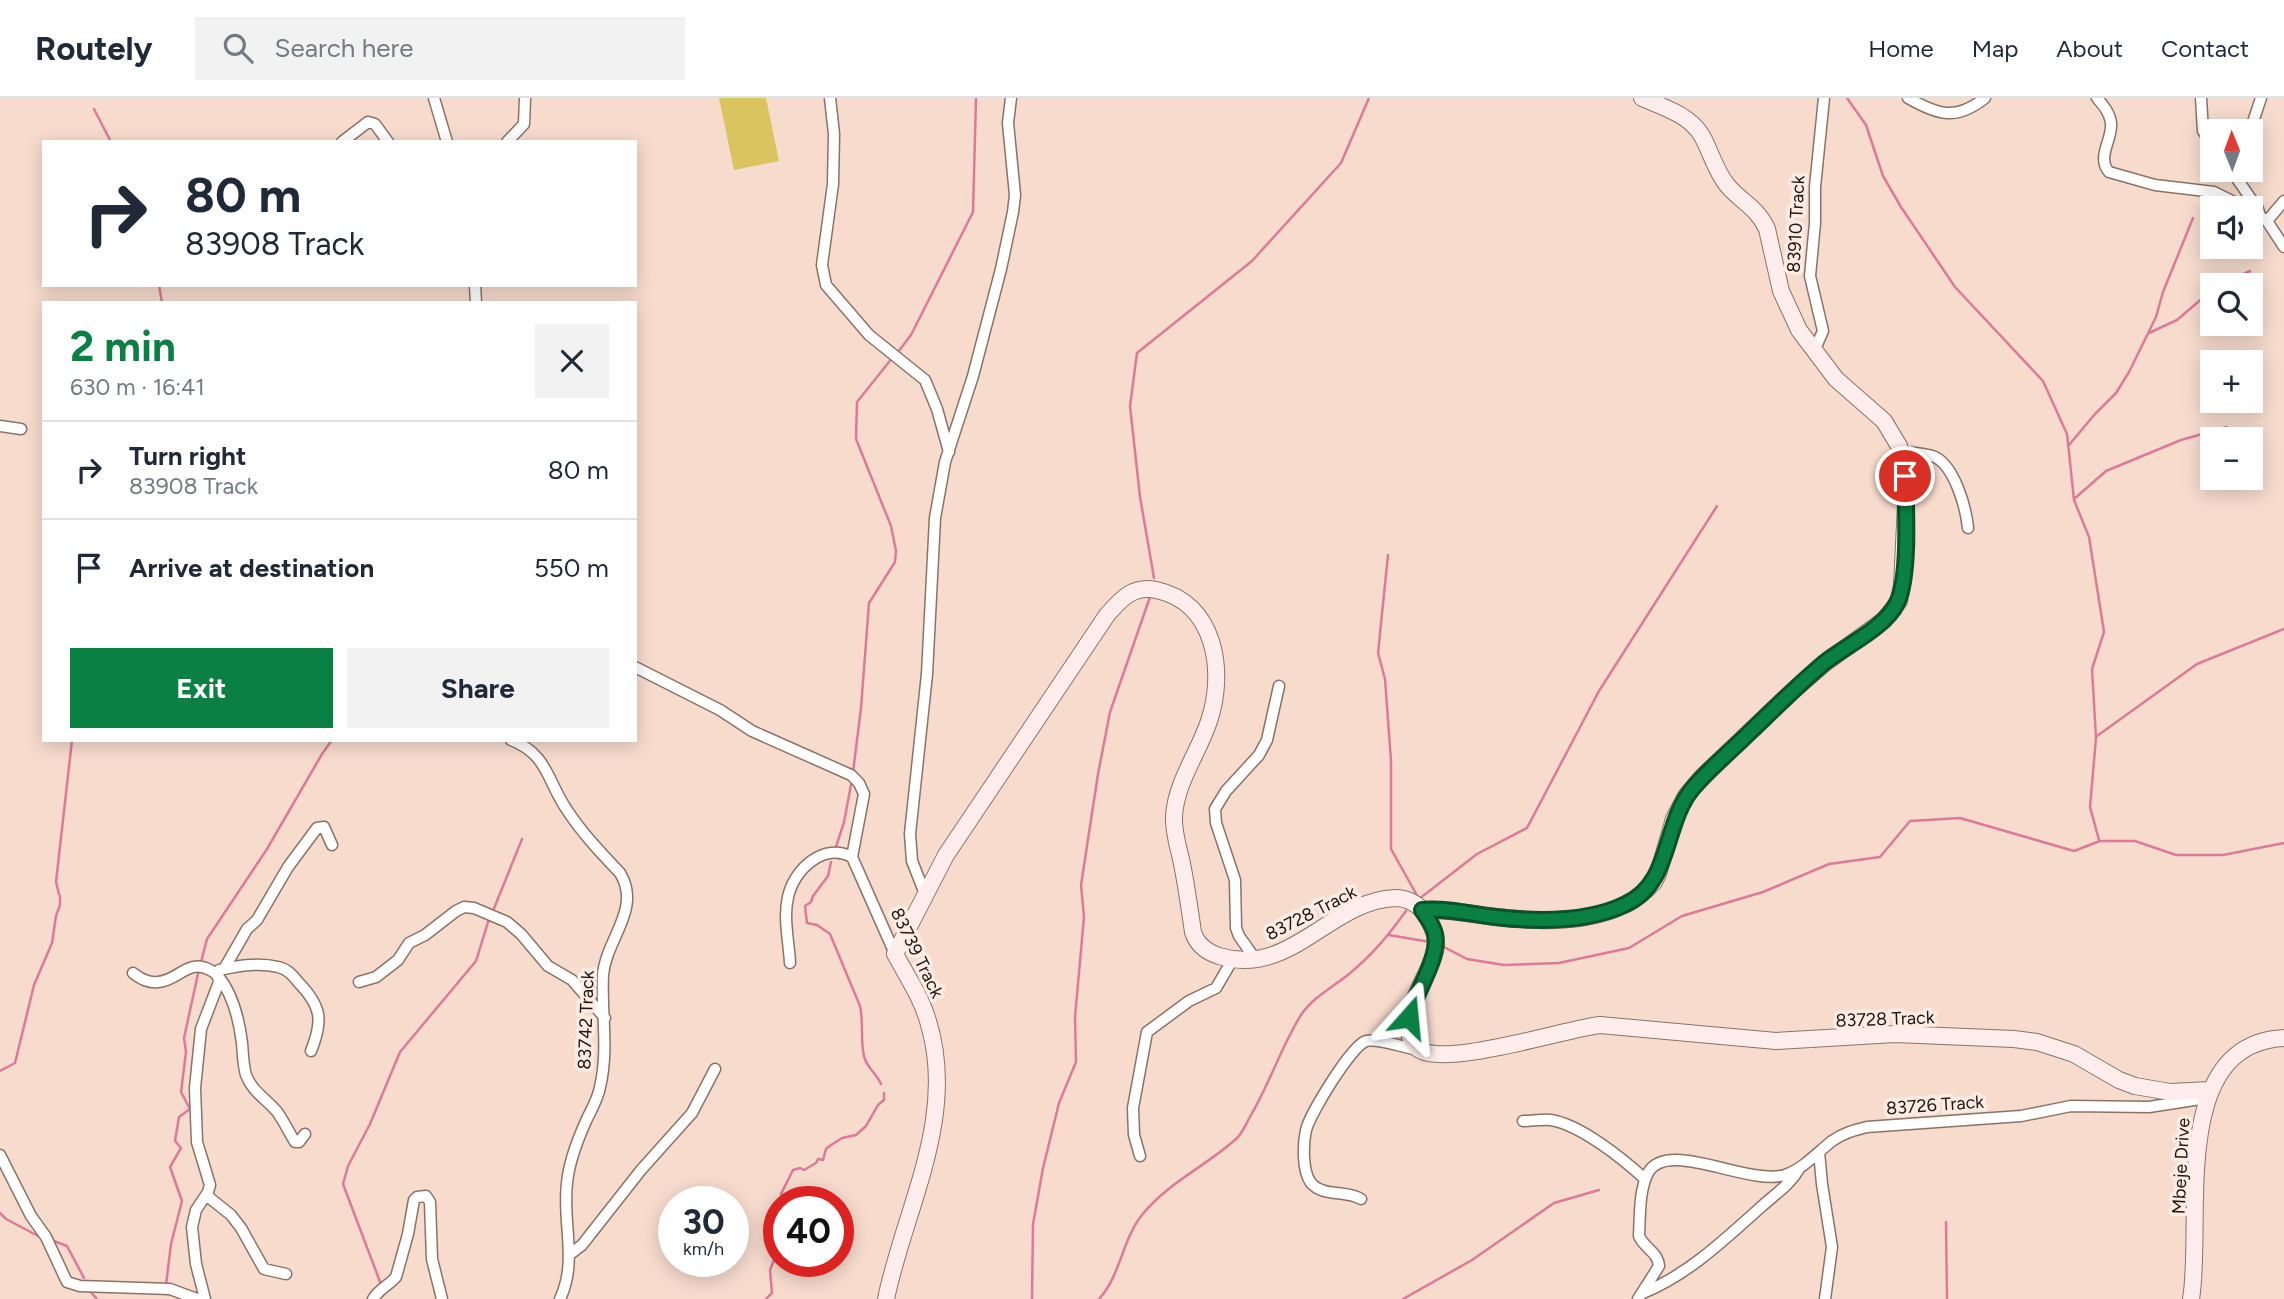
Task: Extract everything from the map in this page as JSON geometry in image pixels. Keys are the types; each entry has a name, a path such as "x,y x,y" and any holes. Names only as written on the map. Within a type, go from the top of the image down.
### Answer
{"street":[{"path":"434,98 446,140"},
{"path":"509,140 524,124 525,98"},
{"path":"830,98 834,134 833,184 822,265 826,285 869,335 925,380 937,409 948,452"},
{"path":"925,894 912,861 910,822 927,674 935,518 948,452 973,376 1002,270 1013,212 1015,195 1008,123 1011,98"},
{"path":"1642,98 1678,114 1697,129 1728,186 1755,209 1762,219 1786,304 1799,330 1836,379 1884,421 1893,433 1901,452 1938,460 1950,473 1964,503 1968,528"},
{"name":"83910 Track","path":"1815,349 1823,331 1810,276 1824,98"},
{"path":"1909,98 1930,111 1948,114 1967,109 1985,98"},
{"path":"2097,98 2108,113 2111,125 2104,155 2105,168 2109,172 2155,186 2214,192 2222,196"},
{"path":"2202,98 2203,119"},
{"path":"2254,119 2260,98"},
{"path":"345,140 368,122 375,124 387,140"},
{"path":"2263,211 2284,201"},
{"path":"2263,222 2284,247"},
{"path":"0,426 21,429"},
{"name":"83728 Track","path":"894,954 965,826 993,789 1107,615 1131,591 1142,588 1154,589 1178,598 1199,615 1206,626 1214,652 1216,690 1213,706 1201,743 1178,796 1174,826 1195,939 1205,949 1233,959 1256,960 1297,944 1350,912 1395,898 1412,901 1422,910 1446,910 1522,919 1577,918 1628,904 1645,892 1658,874 1680,806 1702,777 1815,671 1893,611 1899,600 1904,573 1905,486 1901,452"},
{"path":"1905,486 1927,456"},
{"path":"637,668 720,710 752,731 851,775 859,783 864,794 852,857 845,853 825,853 816,857 798,875 788,897 790,963"},
{"path":"1256,960 1236,928 1235,880 1216,823 1215,810 1226,791 1259,755 1267,740 1279,685"},
{"name":"83742 Track","path":"515,742 534,753 545,765 565,808 625,882 627,908 605,963 606,1033 601,1085 578,1142 567,1182 569,1270 562,1297"},
{"path":"205,1299 196,1264 192,1227 196,1210 210,1185 197,1142 195,1088 198,1039 206,1013 218,989 218,972 247,929 257,920 288,867 317,828 324,827 332,845"},
{"name":"83739 Track","path":"852,857 894,954 919,997 934,1046 936,1108 929,1152 886,1299"},
{"path":"359,982 376,977 398,960 409,943 425,935 456,911 464,907 474,908 507,922 548,966 572,980 605,1018"},
{"path":"1421,1051 1412,1040 1409,1017 1436,946 1431,924 1422,910"},
{"path":"1140,1156 1134,1135 1133,1108 1147,1032 1182,1006 1216,988 1233,959"},
{"path":"133,972 146,981 157,983 190,966 218,972 251,964 276,966 287,970 313,998 317,1010 320,1027 311,1051"},
{"path":"218,972 234,1005 241,1035 244,1069 249,1082 257,1094 280,1115 295,1142 299,1142 305,1134"},
{"name":"83728 Track","path":"1421,1051 1438,1054 1493,1049 1581,1027 1600,1025 1776,1041 1895,1034 2014,1039 2037,1042 2074,1054 2134,1086 2170,1092 2208,1093"},
{"name":"Mbeje Drive","path":"2192,1298 2199,1140 2208,1093 2237,1055 2262,1042 2284,1038"},
{"path":"1361,1199 1320,1189 1310,1181 1305,1161 1309,1123 1335,1075 1359,1045 1366,1041 1378,1041 1421,1051"},
{"path":"569,1255 582,1245 641,1170 692,1113 715,1069"},
{"name":"83726 Track","path":"1800,1166 1835,1139 1867,1127 2021,1116 2071,1106 2148,1107 2208,1093"},
{"path":"1523,1121 1552,1120 1578,1130 1645,1179"},
{"path":"1819,1152 1832,1247 1825,1299"},
{"path":"0,1155 31,1216 46,1237 67,1282 80,1286 170,1289 197,1299"},
{"path":"1639,1297 1659,1266 1657,1256 1642,1243 1639,1236 1645,1179 1652,1167 1667,1159 1692,1161 1758,1176 1785,1175 1800,1166"},
{"path":"1639,1297 1676,1277 1706,1256 1783,1189 1800,1166"},
{"path":"206,1195 231,1215 264,1269 286,1274"},
{"path":"373,1299 378,1290 396,1277 414,1200 421,1195 426,1196 430,1202 432,1259 442,1299"}],"shaded area":[{"path":"719,98 766,98 779,161 734,170"}],"waterway":[{"path":"898,352 911,335 973,212 976,98"},
{"path":"1154,578 1140,497 1130,406 1137,353 1252,261 1341,163 1369,98"},
{"path":"1847,98 1866,125 1883,176 1901,207 1955,287 2043,381 2067,434 2074,500 2089,537 2104,632 2092,669 2096,738 2090,807 2099,840"},
{"path":"94,109 110,140"},
{"path":"2069,445 2116,393 2129,372 2156,317 2163,292 2193,218"},
{"path":"2246,273 2250,271"},
{"path":"159,287 162,301"},
{"path":"2149,333 2177,320 2200,300"},
{"path":"853,772 869,603 895,562 896,551 891,526 856,439 857,402 893,357"},
{"path":"2074,499 2106,471 2200,435"},
{"path":"1388,555 1378,653 1385,679 1391,761 1391,849 1419,899 1477,854 1527,828 1599,691 1717,506"},
{"path":"1032,1299 1033,1224 1043,1168 1059,1103 1076,1062 1075,1017 1084,917 1081,885 1098,774 1110,712 1150,597"},
{"path":"2097,736 2197,664 2284,629"},
{"path":"59,894 56,882 72,742"},
{"path":"201,962 207,939 267,849 331,742"},
{"path":"836,847 851,785"},
{"path":"1442,946 1467,959 1504,965 1559,963 1629,948 1682,916 1763,892 1829,864 1880,857 1910,821 1960,818 2074,851 2100,841 2135,841 2176,855 2223,855 2284,843"},
{"path":"493,911 522,839"},
{"path":"831,862 828,876 811,902 805,906 807,923 817,925 830,934 860,1006 865,1060 881,1084"},
{"path":"0,1071 15,1063 34,985 52,943 60,896"},
{"path":"1099,1299 1112,1280 1135,1225 1142,1215 1163,1193 1239,1136 1301,1015 1317,998 1366,959 1406,911"},
{"path":"382,1287 343,1184 348,1166 370,1124 400,1052 476,961 489,919"},
{"path":"1389,935 1430,942"},
{"path":"166,1285 171,1244 182,1201 170,1167 181,1148 175,1141 179,1117 190,1109 181,1092 186,1052 184,1038 199,969"},
{"path":"785,1186 793,1170 804,1170 818,1159 823,1160 826,1149 831,1145 842,1138 856,1135 866,1126 884,1100 884,1093"},
{"path":"1403,1299 1472,1260 1554,1203 1599,1190"},
{"path":"0,1213 42,1238"},
{"path":"1946,1222 1947,1299"},
{"path":"51,1240 67,1246 84,1278"},
{"path":"766,1299 772,1293 771,1277"},
{"path":"89,1290 97,1299"}],"route":[{"path":"1409,1017 1436,946 1435,934 1422,910 1446,910 1522,919 1577,918 1628,904 1645,892 1658,874 1680,806 1702,777 1796,688 1893,611 1899,600 1904,573 1905,476"}]}
